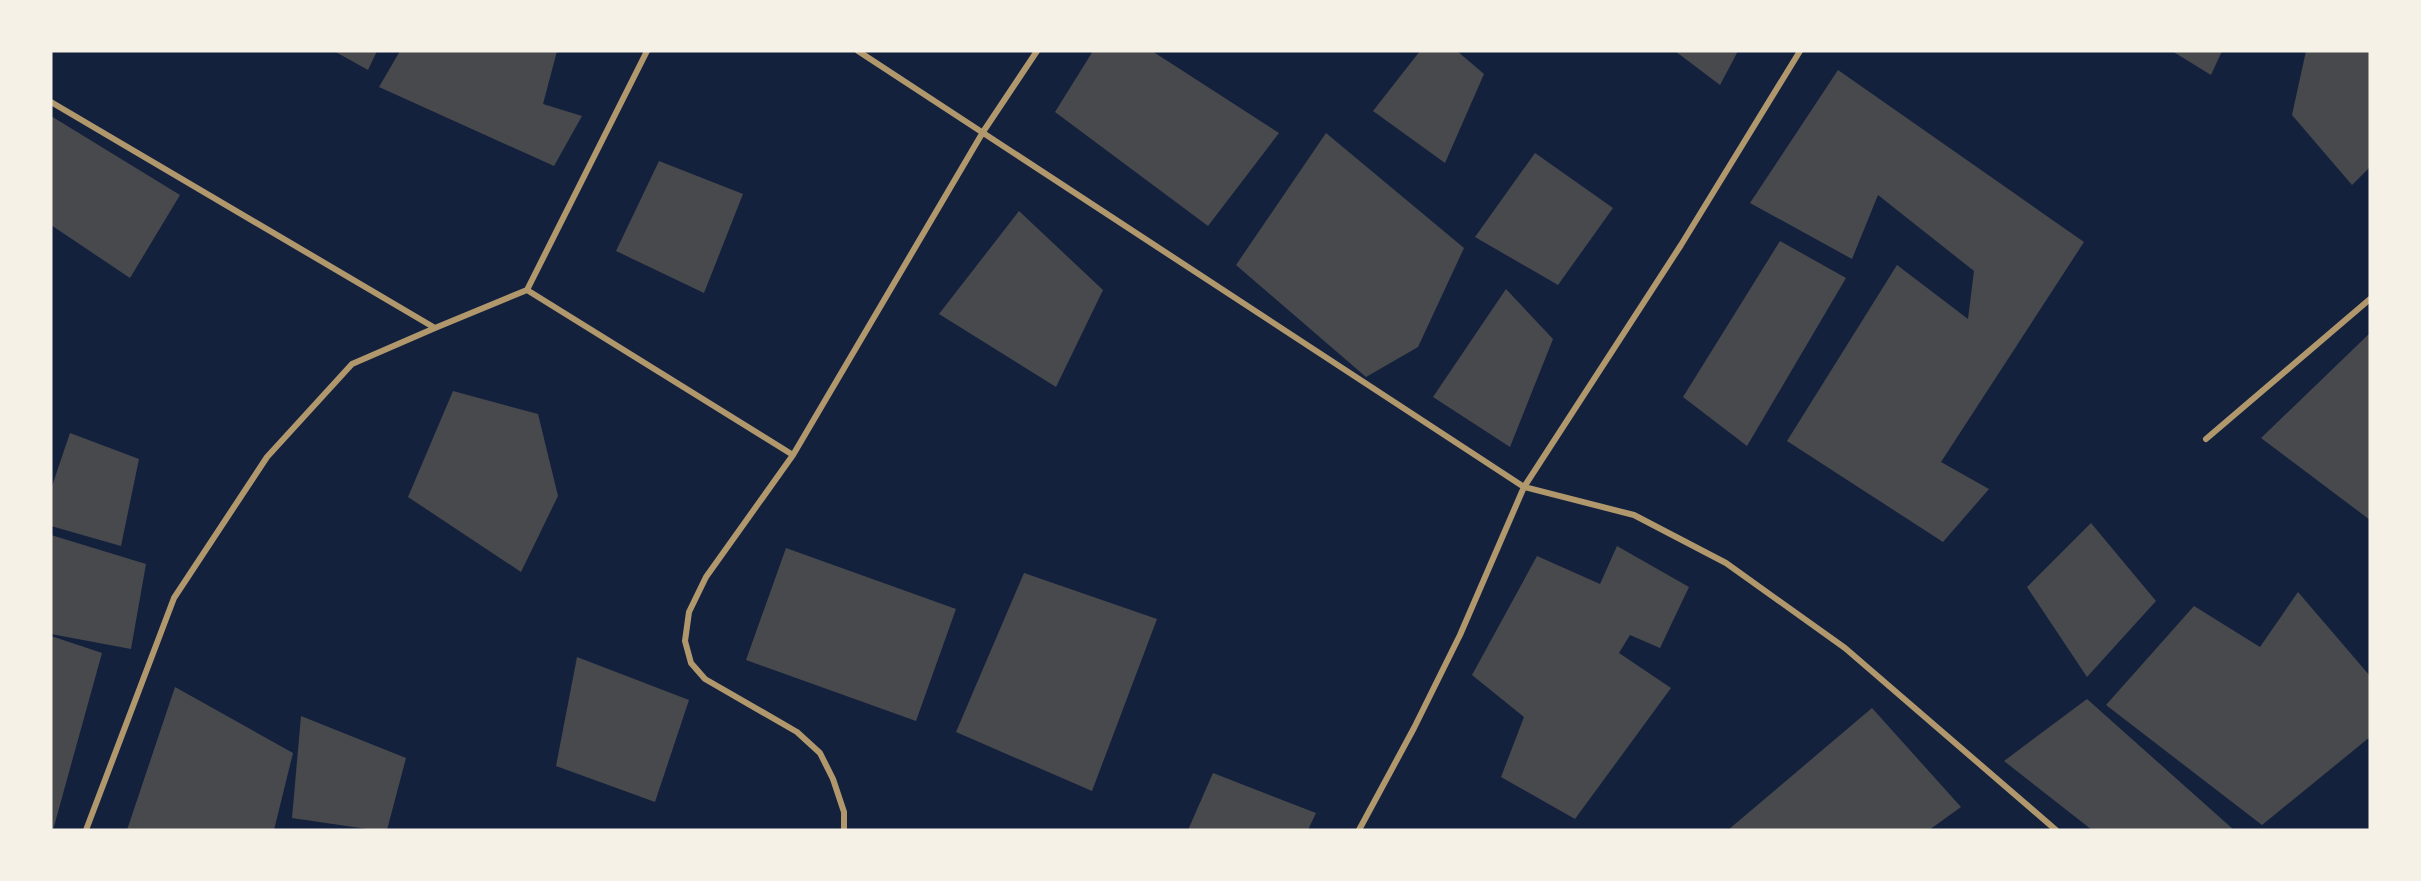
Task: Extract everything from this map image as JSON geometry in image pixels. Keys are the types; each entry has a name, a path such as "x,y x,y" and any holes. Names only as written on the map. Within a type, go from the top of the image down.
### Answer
{"street":[{"path":"86,830 174,598 267,457 352,364 527,290 647,51"},
{"path":"858,51 1524,487 1634,515 1726,563 1845,648 2056,830"},
{"path":"844,830 844,812 820,753 797,732 705,679 691,663 685,641 689,612 706,577 793,455 983,132 1037,51"},
{"path":"1359,830 1414,728 1460,635 1524,487 1681,245 1800,51"},
{"path":"51,102 435,328"},
{"path":"527,290 793,455"},
{"path":"2206,439 2370,299"}],"building":[{"path":"334,51 377,51 368,70"},
{"path":"400,51 557,51 543,104 582,116 554,166 379,87"},
{"path":"1093,51 1152,51 1279,133 1208,226 1055,112"},
{"path":"1420,51 1457,51 1484,74 1445,163 1373,111"},
{"path":"1675,51 1738,51 1720,85"},
{"path":"2172,51 2222,51 2211,75"},
{"path":"2306,51 2370,51 2370,167 2352,185 2292,115"},
{"path":"1838,70 2084,242 1941,462 1989,489 1943,542 1787,441 1897,265 1968,319 1974,271 1878,195 1852,259 1750,203"},
{"path":"51,116 180,195 130,278 51,225"},
{"path":"1326,133 1464,248 1418,347 1366,377 1236,265"},
{"path":"1535,153 1613,208 1558,285 1475,237"},
{"path":"659,161 743,194 704,293 616,251"},
{"path":"1019,211 1103,290 1056,387 939,314"},
{"path":"1780,241 1846,278 1747,446 1683,397"},
{"path":"1506,289 1553,339 1510,447 1433,397"},
{"path":"2370,333 2370,520 2261,438"},
{"path":"453,391 538,414 558,496 521,572 408,497"},
{"path":"70,433 139,459 121,546 51,526 51,489"},
{"path":"2091,523 2156,601 2087,677 2027,587"},
{"path":"51,535 146,564 131,649 51,634"},
{"path":"1617,546 1689,587 1660,648 1630,635 1619,653 1671,688 1575,819 1501,777 1524,717 1472,675 1537,556 1600,584"},
{"path":"786,548 956,609 916,721 746,660"},
{"path":"1024,573 1157,619 1092,791 956,732"},
{"path":"2298,592 2370,676 2370,737 2262,825 2106,705 2194,606 2260,647"},
{"path":"51,636 102,653 53,830 51,830"},
{"path":"577,657 689,700 655,802 556,766"},
{"path":"175,687 293,753 274,830 127,830"},
{"path":"2087,699 2234,830 2092,830 2004,761"},
{"path":"1872,708 1961,807 1929,830 1728,830"},
{"path":"301,716 406,758 387,830 292,818"},
{"path":"1213,773 1316,813 1308,830 1188,830"}]}
